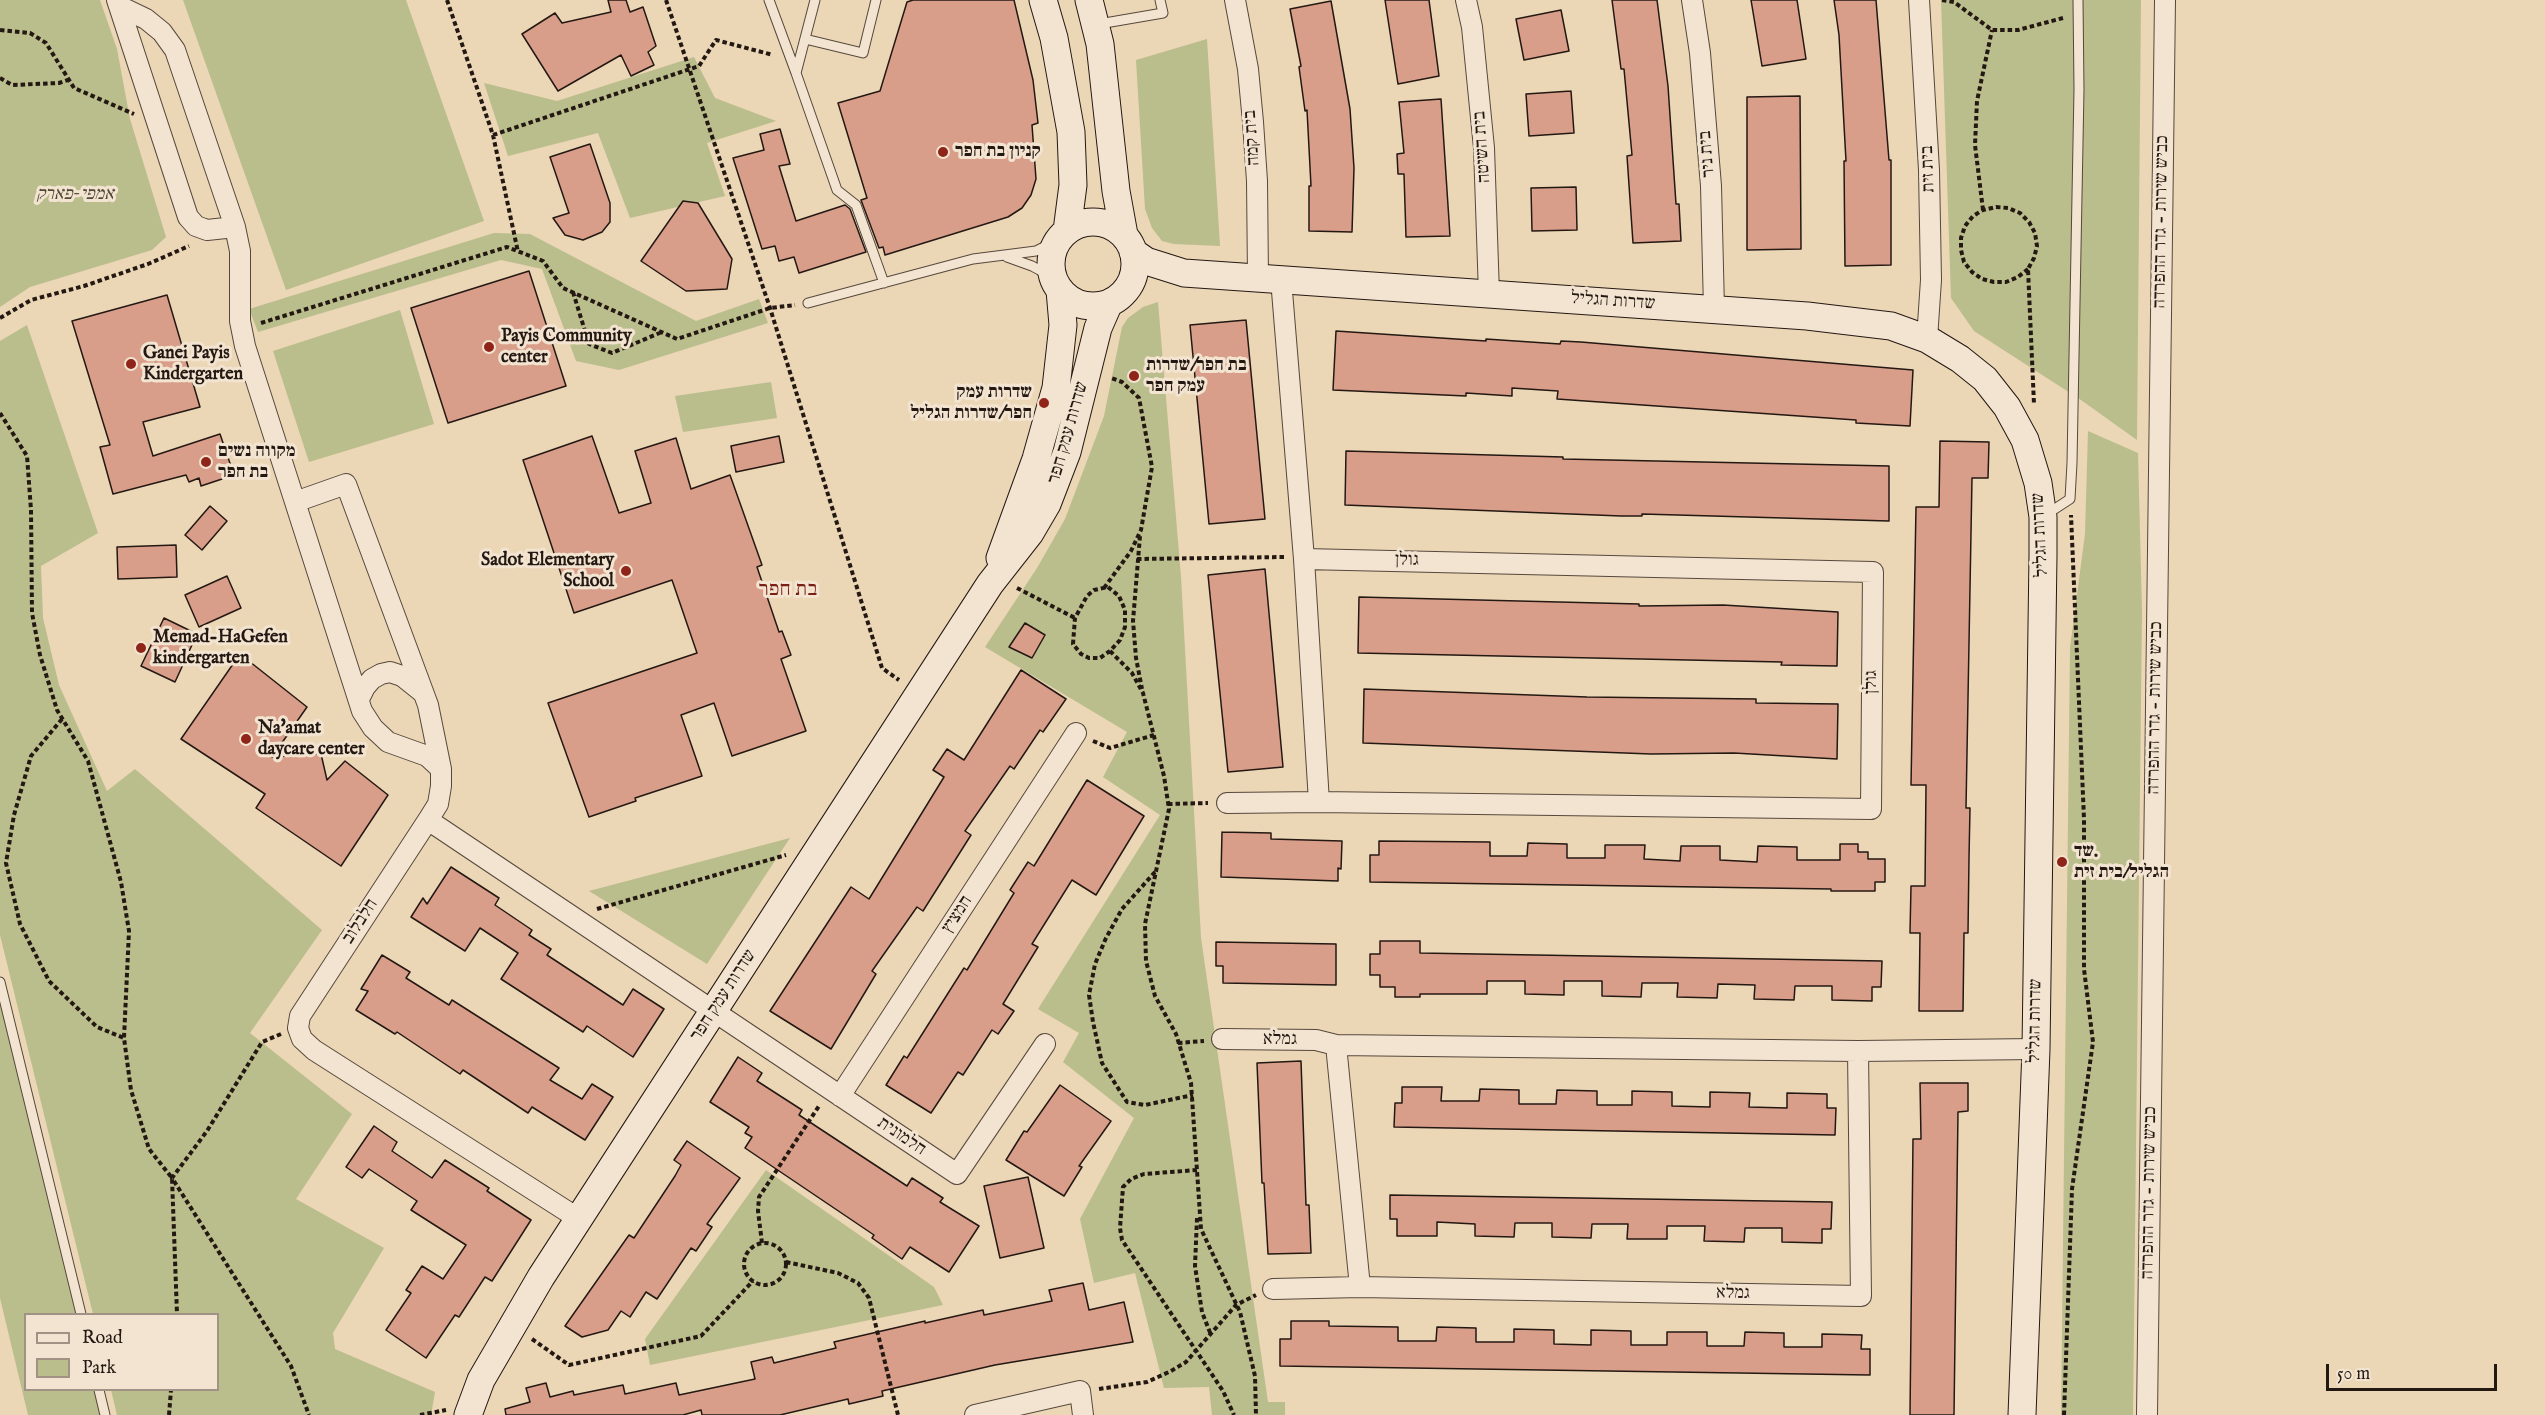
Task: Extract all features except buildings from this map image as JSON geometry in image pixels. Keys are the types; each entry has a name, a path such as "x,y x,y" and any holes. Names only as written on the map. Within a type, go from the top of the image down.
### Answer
{"street":[{"path":"1043,0 1054,38 1071,132 1073,185 1062,235 1053,251 1051,264 1058,287 1071,300 1083,305 1096,306 1109,303 1121,296 1135,273 1116,191 1100,44 1092,12"},
{"name":"בית קמה","path":"1235,0 1248,69 1257,181 1269,278"},
{"name":"בית השיטה","path":"1467,0 1472,27 1484,148 1489,294"},
{"name":"בית ניר","path":"1692,0 1700,53 1711,186 1714,309"},
{"name":"בית זית","path":"1919,0 1929,170 1931,280 1927,339"},
{"name":"כביש שירות - גדר ההפרדה","path":"2147,1415 2165,0"},
{"path":"118,3 188,217 196,226 207,230 235,227"},
{"path":"118,3 146,19 162,32 175,50 235,227 242,272 238,295 241,329 362,711 373,728 387,742 427,756 441,769"},
{"path":"1062,235 1089,222 1101,222 1113,226 1129,244"},
{"name":"שדרות הגליל","path":"1129,244 1146,261 1184,273"},
{"name":"שדרות הגליל","path":"1129,286 1149,279 1184,273 1852,320 1891,327 1927,339 1985,380 2007,407 2025,440 2038,483 2043,518 2036,1049 2022,1415"},
{"path":"1269,278 1304,559 1320,802"},
{"name":"שדרות עמק חפר","path":"994,579 1036,459 1056,388 1063,325 1058,287"},
{"name":"שדרות עמק חפר","path":"468,1415 481,1380 512,1325 579,1218 994,579 1030,532 1057,481 1098,328 1109,303"},
{"path":"295,502 346,484 424,694 432,723 428,733 422,739 409,743 387,742"},
{"name":"גולן","path":"1227,803 1320,802 1871,809 1873,572 1304,559"},
{"path":"359,699 372,679 390,672 402,676 424,694"},
{"name":"חלבלוב","path":"298,1028 300,1016 438,804 441,769 432,723"},
{"name":"חמציץ","path":"835,1093 1076,733"},
{"path":"428,820 714,1012"},
{"name":"חלמונית","path":"714,1012 957,1174 1045,1044"},
{"path":"298,1028 302,1038 314,1050 579,1218"},
{"name":"גמלא","path":"1222,1039 1316,1040 1336,1045 1858,1051 2036,1049"},
{"path":"1336,1045 1360,1287"},
{"name":"גמלא","path":"1273,1289 1360,1287 1861,1296 1858,1051"},
{"path":"975,1415 1080,1391 1083,1415"}],"lane":[{"path":"769,0 837,190 856,205 884,283"},
{"path":"796,73 815,0"},
{"path":"805,39 863,53 876,0"},
{"path":"1092,12 1163,13 1160,0"},
{"path":"2043,518 2070,499 2079,113 2078,0"},
{"path":"808,303 973,259 1036,251 1062,235"},
{"path":"1005,256 1032,266 1058,287"},
{"path":"0,982 81,1313"},
{"path":"99,1391 105,1415"}],"path":[{"path":"447,0 493,135 518,252"},
{"path":"666,0 770,308 882,668 919,694"},
{"path":"1942,0 1954,2 1992,30 2018,30 2078,13"},
{"path":"0,30 30,33 46,43 74,87 157,124"},
{"path":"1983,210 1975,134 1977,101 1992,30"},
{"path":"493,135 699,66 716,40 791,59"},
{"path":"0,78 12,85 59,83 68,80"},
{"path":"1996,207 2008,208 2020,213 2035,233 2037,246 2028,269 2007,282 1982,279 1971,272 1964,262 1961,238 1965,226 1973,216 1983,210 1996,207"},
{"path":"0,318 31,300 84,286 148,264 192,245"},
{"path":"241,329 507,247 543,261 563,288 677,339 770,308 808,303"},
{"path":"2028,269 2035,412"},
{"path":"572,292 590,344 612,353 662,332"},
{"path":"1088,369 1122,382 1139,398 1152,467 1137,559 1133,621 1136,658 1164,776 1168,804 1145,924 1146,961 1155,996 1176,1034 1191,1083 1198,1206 1195,1266 1202,1311 1211,1335"},
{"path":"0,413 27,456 31,510 32,613 40,655 57,710 88,761 121,882 129,931 125,1038 131,1090 149,1149 172,1178 291,1366 309,1415"},
{"path":"2064,1415 2072,1189 2094,1042 2084,969 2084,819 2070,499"},
{"path":"1104,588 1131,551 1141,530"},
{"path":"1137,559 1274,556 1304,559"},
{"path":"994,579 1075,618"},
{"path":"1108,587 1119,596 1125,610 1125,627 1120,640 1110,651 1100,658 1089,658 1081,654 1073,645 1075,618 1087,597 1094,590 1104,588 1108,587"},
{"path":"1110,651 1132,673 1143,693"},
{"path":"62,719 30,756 14,815 6,863 20,924 49,981 97,1027 125,1038"},
{"path":"1076,733 1110,748 1154,735"},
{"path":"1168,804 1227,803"},
{"path":"572,916 821,845"},
{"path":"1155,872 1122,909 1095,964 1089,995 1092,1022 1102,1063 1126,1102 1144,1105 1193,1095"},
{"path":"177,1313 172,1178 207,1131 262,1042 298,1028"},
{"path":"762,1244 758,1211 759,1197 835,1093"},
{"path":"1197,1170 1144,1174 1131,1179 1123,1187 1120,1228 1122,1240 1224,1391 1234,1415"},
{"path":"1198,1206 1201,1229 1209,1251 1236,1305 1249,1344 1253,1365 1256,1415"},
{"path":"762,1244 775,1246 785,1256 786,1262 783,1276 778,1281 765,1286 753,1281 745,1270 744,1263 750,1250 762,1244"},
{"path":"786,1262 838,1273 858,1283 869,1298 898,1415"},
{"path":"512,1325 569,1365 701,1336 753,1281"},
{"path":"1080,1391 1147,1382 1186,1362 1236,1305 1273,1289"},
{"path":"169,1415 171,1391"}],"green space":[{"name":"אמפי-פארק","path":"0,0 100,0 117,49 130,119 166,237 152,250 30,287 0,307"},
{"path":"183,0 406,0 484,221 286,290"},
{"path":"1941,0 2141,0 2137,440 2081,400 1974,331 1951,298"},
{"path":"1207,39 1220,246 1174,244 1162,241 1152,228 1145,209 1136,60"},
{"path":"694,57 715,98 776,121 707,143 725,196 630,218 598,133 508,156 484,83 557,101"},
{"path":"494,233 530,234 696,321 759,299 768,323 619,370 576,361 542,269 501,260 258,332 249,309"},
{"path":"1158,302 1181,577 1201,938 1268,1402 1285,1402 1285,1415 1212,1415 1209,1387 1164,1388 1135,1273 1094,1283 1080,1219 1134,1118 1063,1062 1079,1033 1038,1009 1160,815 1103,777 1127,732 985,647 1037,568 1065,519 1104,416 1122,327 1128,318 1143,307"},
{"path":"400,310 434,424 309,462 273,351"},
{"path":"27,325 98,533 41,566 43,618 59,685 107,791 135,769 322,930 250,1033 352,1114 296,1199 384,1248 333,1333 335,1349 435,1392 431,1415 117,1415 111,1391 219,1391 219,1313 93,1313 0,935 0,341"},
{"path":"771,382 777,418 683,432 675,396"},
{"path":"2088,431 2138,453 2142,611 2133,1415 2061,1415 2070,648 2085,534"},
{"path":"790,838 707,964 589,891"},
{"path":"0,986 80,1313 24,1313 24,1391 98,1391 105,1415 28,1415 0,1298"},
{"path":"766,1170 934,1287 943,1305 650,1365 645,1339"}],"place":[{"name":"קניון בת חפר","path":"943,152"},
{"name":"Payis Community center","path":"489,347"},
{"name":"Ganei Payis Kindergarten","path":"131,364"},
{"name":"בת חפר/שדרות עמק חפר","path":"1134,376"},
{"name":"שדרות עמק חפר/שדרות הגליל","path":"1044,403"},
{"name":"מקווה נשים בת חפר","path":"206,462"},
{"name":"Sadot Elementary School","path":"626,571"},
{"name":"Memad-HaGefen kindergarten","path":"141,648"},
{"name":"Na'amat daycare center","path":"246,739"},
{"name":"שד. הגליל/בית זית","path":"2062,862"}],"district":[{"name":"בת חפר","path":"788,591"}]}
